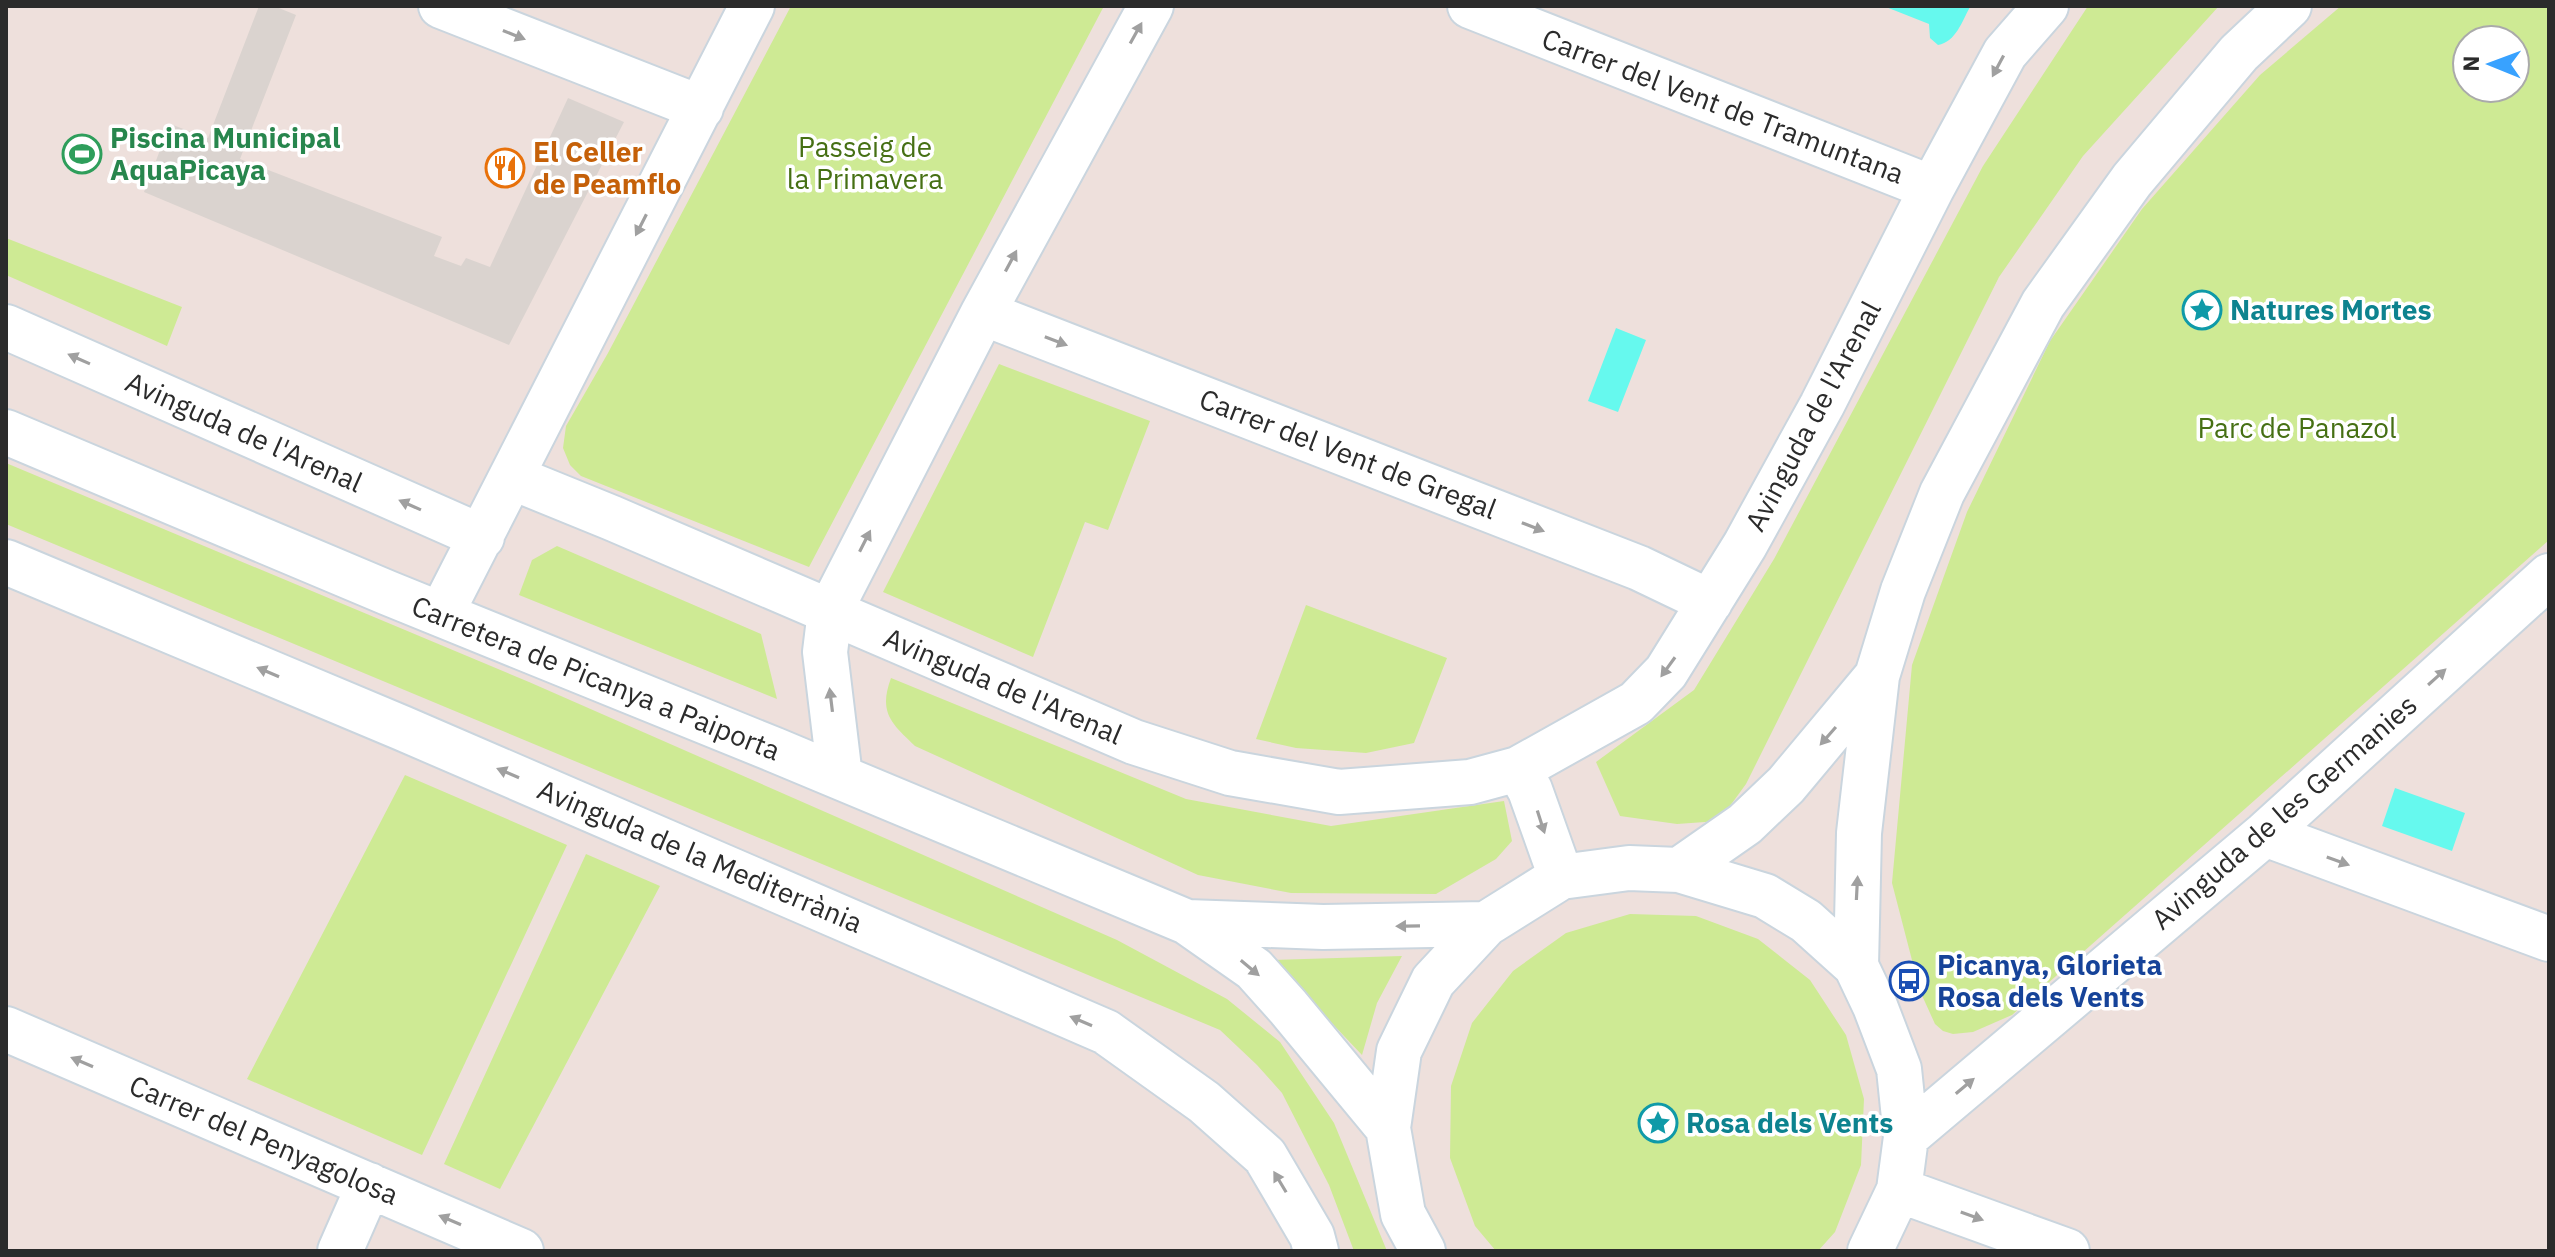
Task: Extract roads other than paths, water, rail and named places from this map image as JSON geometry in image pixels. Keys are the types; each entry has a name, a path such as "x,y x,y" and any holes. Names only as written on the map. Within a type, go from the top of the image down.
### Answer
{"street":[{"path":"441,6 701,108"},
{"path":"441,614 752,6"},
{"path":"840,777 825,652 830,611 983,313 1151,6"},
{"name":"Carrer del Vent de Tramuntana","path":"1470,6 1932,188"},
{"name":"Avinguda de l'Arenal","path":"511,477 1134,742 1230,773 1339,792 1470,782 1518,769 1636,703 1666,672 1745,545 1822,405 1932,188 2005,53 2046,6"},
{"path":"1856,966 1859,833 1877,676 1903,591 1942,493 2043,304 2132,180 2239,53 2289,6"},
{"name":"Carrer del Vent de Gregal","path":"983,313 1639,568 1710,602"},
{"name":"Avinguda de l'Arenal","path":"6,327 482,537"},
{"name":"Carretera de Picanya a Paiporta","path":"6,432 1187,922 1254,969 1388,1128"},
{"name":"Avinguda de la Mediterrània","path":"6,562 429,740 1106,1032 1204,1102 1265,1156 1312,1236 1316,1251"},
{"name":"Avinguda de les Germanies","path":"1906,1137 2265,834 2549,576"},
{"path":"1679,870 1745,824 1786,785 1877,676"},
{"path":"1518,769 1530,790 1561,877"},
{"path":"2265,834 2549,939"},
{"path":"1423,1251 1403,1214 1388,1128 1399,1051 1433,981 1486,924 1561,877 1629,868 1679,870 1765,896 1806,921 1856,966 1899,1069 1906,1137 1899,1190 1870,1251"},
{"name":"Carretera de Picanya a Paiporta","path":"1187,922 1323,927 1486,924"},
{"name":"Carrer del Penyagolosa","path":"6,1029 521,1251"},
{"path":"340,1251 369,1185"},
{"path":"1899,1190 2067,1251"}],"water":[{"path":"1888,6 1970,7 1954,35 1938,45 1930,38 1929,24"},
{"path":"1616,328 1646,340 1618,412 1588,401"},
{"path":"2395,788 2465,813 2452,851 2382,826"}],"place":[{"name":"Piscina Municipal AquaPicaya","path":"82,154"},
{"name":"El Celler de Peamflo","path":"505,168"},
{"name":"Natures Mortes","path":"2202,310"},
{"name":"Picanya, Glorieta Rosa dels Vents","path":"1909,981"},
{"name":"Rosa dels Vents","path":"1658,1123"}],"park label":[{"name":"Passeig de la Primavera","path":"865,163"},
{"name":"Parc de Panazol","path":"2297,428"}]}
